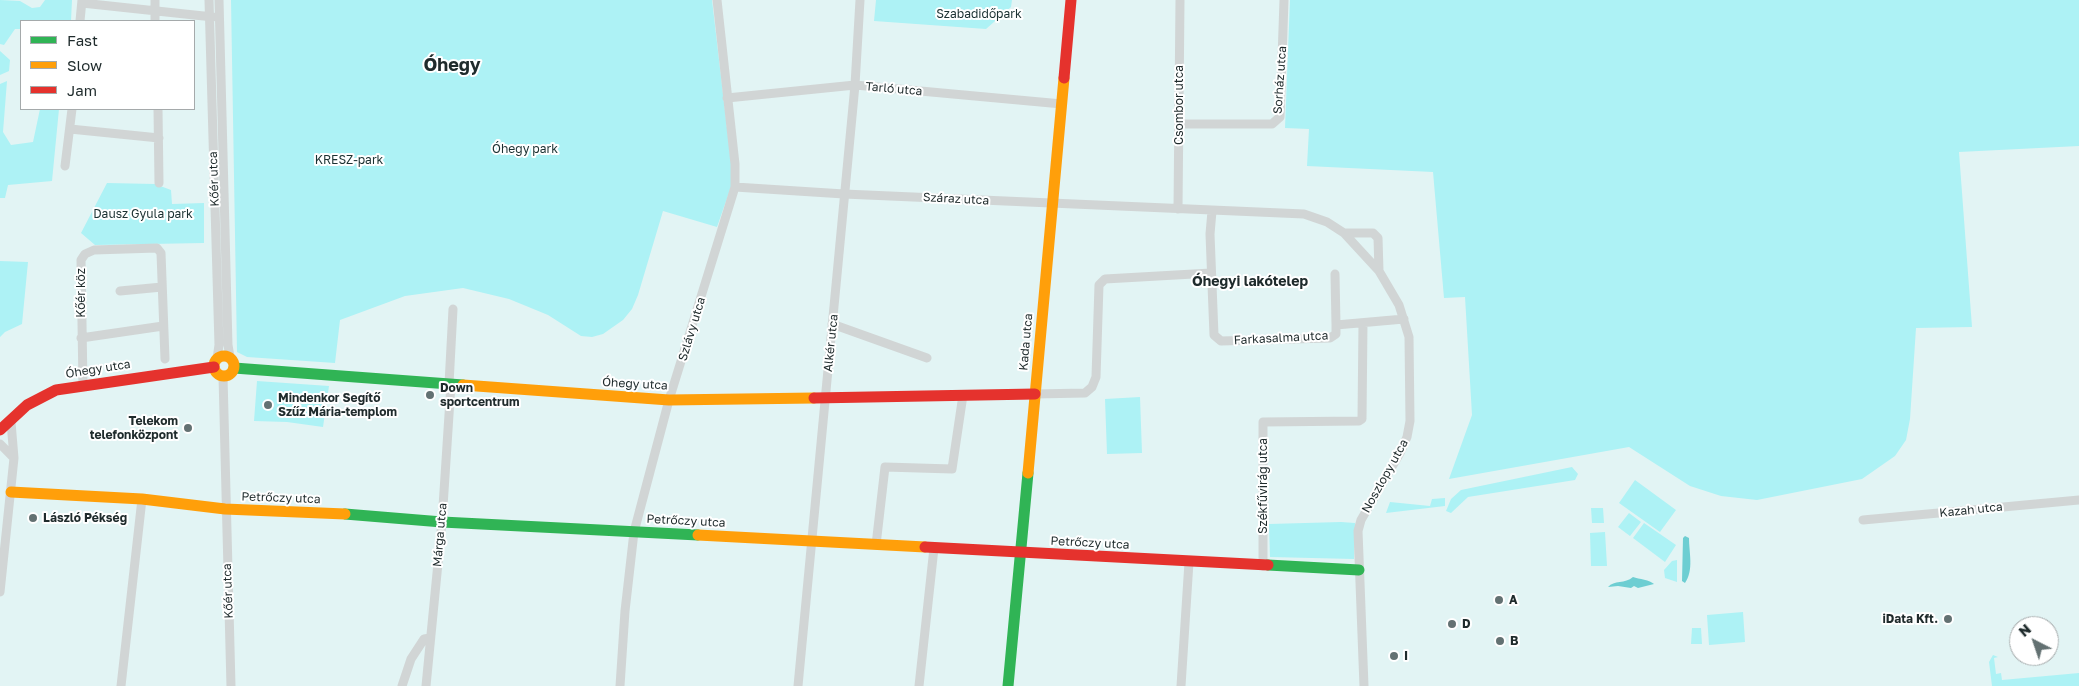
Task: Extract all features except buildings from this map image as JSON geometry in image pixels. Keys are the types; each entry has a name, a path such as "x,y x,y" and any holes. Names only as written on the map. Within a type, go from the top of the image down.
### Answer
{"street":[{"path":"155,0 155,17"},
{"name":"Kőér utca","path":"208,0 219,345 215,363"},
{"name":"Kőér utca","path":"219,0 228,345 232,363"},
{"name":"Szlávy utca","path":"620,686 625,611 634,532 670,400 735,187 735,164 717,0"},
{"name":"Alkér utca","path":"798,686 854,85 860,0"},
{"name":"Kada utca","path":"1008,686 1071,0"},
{"name":"Csombor utca","path":"1178,209 1180,0"},
{"name":"Sorház utca","path":"1180,124 1272,124 1280,117 1284,0"},
{"path":"80,20 82,1 155,17 220,17"},
{"name":"Tarló utca","path":"727,98 854,85 1062,104"},
{"path":"65,166 72,110"},
{"path":"158,110 159,183"},
{"path":"70,128 159,138"},
{"name":"Száraz utca","path":"735,187 844,194 1178,209"},
{"name":"Noszlopy utca","path":"1178,209 1304,214 1327,222 1344,233 1379,271 1404,319 1409,337 1410,420 1407,437 1400,453 1360,520 1358,531 1364,686"},
{"name":"Farkasalma utca","path":"1212,211 1210,234 1214,335 1221,341 1330,338 1336,334 1336,325 1404,319"},
{"name":"Noszlopy utca","path":"1344,233 1373,233 1378,238 1379,271"},
{"name":"Kőér köz","path":"83,386 81,260 85,254 94,250 157,248 161,253 165,359"},
{"path":"1035,394 1086,394 1092,387 1096,377 1099,284 1105,279 1211,273"},
{"path":"1335,274 1336,325"},
{"path":"120,291 162,287"},
{"name":"Márga utca","path":"426,686 442,522 453,309"},
{"name":"Székfűvirág utca","path":"1263,566 1263,422 1359,422 1362,419 1363,323"},
{"path":"832,324 927,358"},
{"path":"81,338 164,326"},
{"name":"Óhegy utca","path":"0,430 11,422 27,405 56,390 215,363 223,356 232,363 450,384 670,400 1035,394"},
{"path":"215,363 216,372 223,376 232,373 232,363"},
{"name":"Kőér utca","path":"223,376 231,686"},
{"path":"876,545 885,467 952,468 963,395"},
{"path":"0,592 12,492 14,458 11,422"},
{"path":"0,444 14,458"},
{"name":"Petrőczy utca","path":"12,492 142,499 225,510 338,513 442,522 1360,570"},
{"path":"121,686 142,499"},
{"name":"Kazah utca","path":"1863,520 2079,500"},
{"path":"919,686 934,548"},
{"path":"1181,686 1189,562"},
{"path":"402,686 411,659 424,639 430,638"}],"green space":[{"path":"0,0 20,1 32,8 40,7 45,0 72,0 71,20 20,20 20,29 15,29 4,45 0,44"},
{"name":"Óhegy park","path":"231,0 712,0 731,162 731,187 717,227 663,211 632,309 623,320 603,334 592,337 581,336 548,315 509,299 463,288 405,296 340,320 335,363 247,357 237,352"},
{"name":"Szabadidőpark","path":"876,0 1012,0 1011,7 986,29 874,21"},
{"path":"1290,0 2079,0 2079,146 1959,152 1972,327 1916,328 1910,419 1906,440 1895,456 1862,479 1757,500 1721,496 1690,486 1629,447 1449,479 1472,415 1465,297 1444,298 1433,172 1307,166 1309,129 1285,128"},
{"path":"0,51 10,60 9,71 0,75"},
{"path":"7,81 3,132 11,145 33,142 40,110 59,110 52,181 8,185 5,198 0,198 0,84"},
{"name":"Dausz Gyula park","path":"107,183 155,184 171,190 172,204 204,203 204,243 95,245 81,233"},
{"path":"0,261 28,262 22,324 5,332 0,337"},
{"path":"257,381 329,386 323,427 287,422 254,421"},
{"path":"1140,397 1142,453 1107,454 1105,399"},
{"path":"1572,467 1578,474 1575,480 1468,497 1451,513 1446,511 1451,499 1461,490"},
{"path":"1635,480 1676,510 1660,532 1619,503"},
{"path":"1445,498 1445,506 1386,513 1390,502 1430,506 1432,499"},
{"path":"1591,508 1603,508 1604,523 1592,523"},
{"path":"1629,513 1641,522 1630,536 1618,527"},
{"path":"1355,523 1354,559 1270,557 1269,524"},
{"path":"1644,523 1676,545 1665,562 1633,538"},
{"path":"1605,532 1607,566 1591,566 1590,533"},
{"path":"1677,560 1677,582 1665,578 1664,570 1672,561"},
{"path":"1743,612 1745,642 1709,645 1707,615"},
{"path":"1692,628 1701,628 1702,644 1691,644"},
{"path":"1993,655 1998,657 1994,658 1996,674 2001,673 2002,680 2079,673 2079,686 1992,686 1989,662"}],"shaded area":[{"path":"1685,536 1689,538 1690,561 1688,578 1685,583 1682,581 1683,538"},
{"path":"1633,577 1654,584 1638,588 1634,586 1631,588 1608,587 1613,583 1627,581"}],"traffic: fast":[{"path":"234,368 463,385"},
{"path":"1008,686 1028,473"},
{"path":"345,514 442,522 698,535"},
{"path":"1268,565 1359,570"}],"traffic: slow":[{"path":"1028,473 1064,78"},
{"path":"224,356 231,359 234,366 231,373 224,376 217,373 214,366 217,359 224,356"},
{"path":"463,385 669,400 814,398"},
{"path":"11,492 142,499 225,509 345,514"},
{"path":"698,535 925,547"}],"traffic: jam":[{"path":"1064,78 1071,0"},
{"path":"0,430 27,405 56,390 214,367"},
{"path":"814,398 1035,394"},
{"path":"925,547 1268,565"}],"place":[{"name":"Down sportcentrum","path":"430,395"},
{"name":"Mindenkor Segítő Szűz Mária-templom","path":"268,405"},
{"name":"Telekom telefonközpont","path":"188,428"},
{"name":"László Pékség","path":"33,518"},
{"name":"A","path":"1499,600"},
{"name":"iData Kft.","path":"1948,619"},
{"name":"D","path":"1452,624"},
{"name":"B","path":"1500,641"},
{"name":"I","path":"1394,656"}],"district":[{"name":"Óhegy","path":"452,65"},
{"name":"Óhegyi lakótelep","path":"1250,282"}],"park label":[{"name":"KRESZ-park","path":"349,160"}]}
